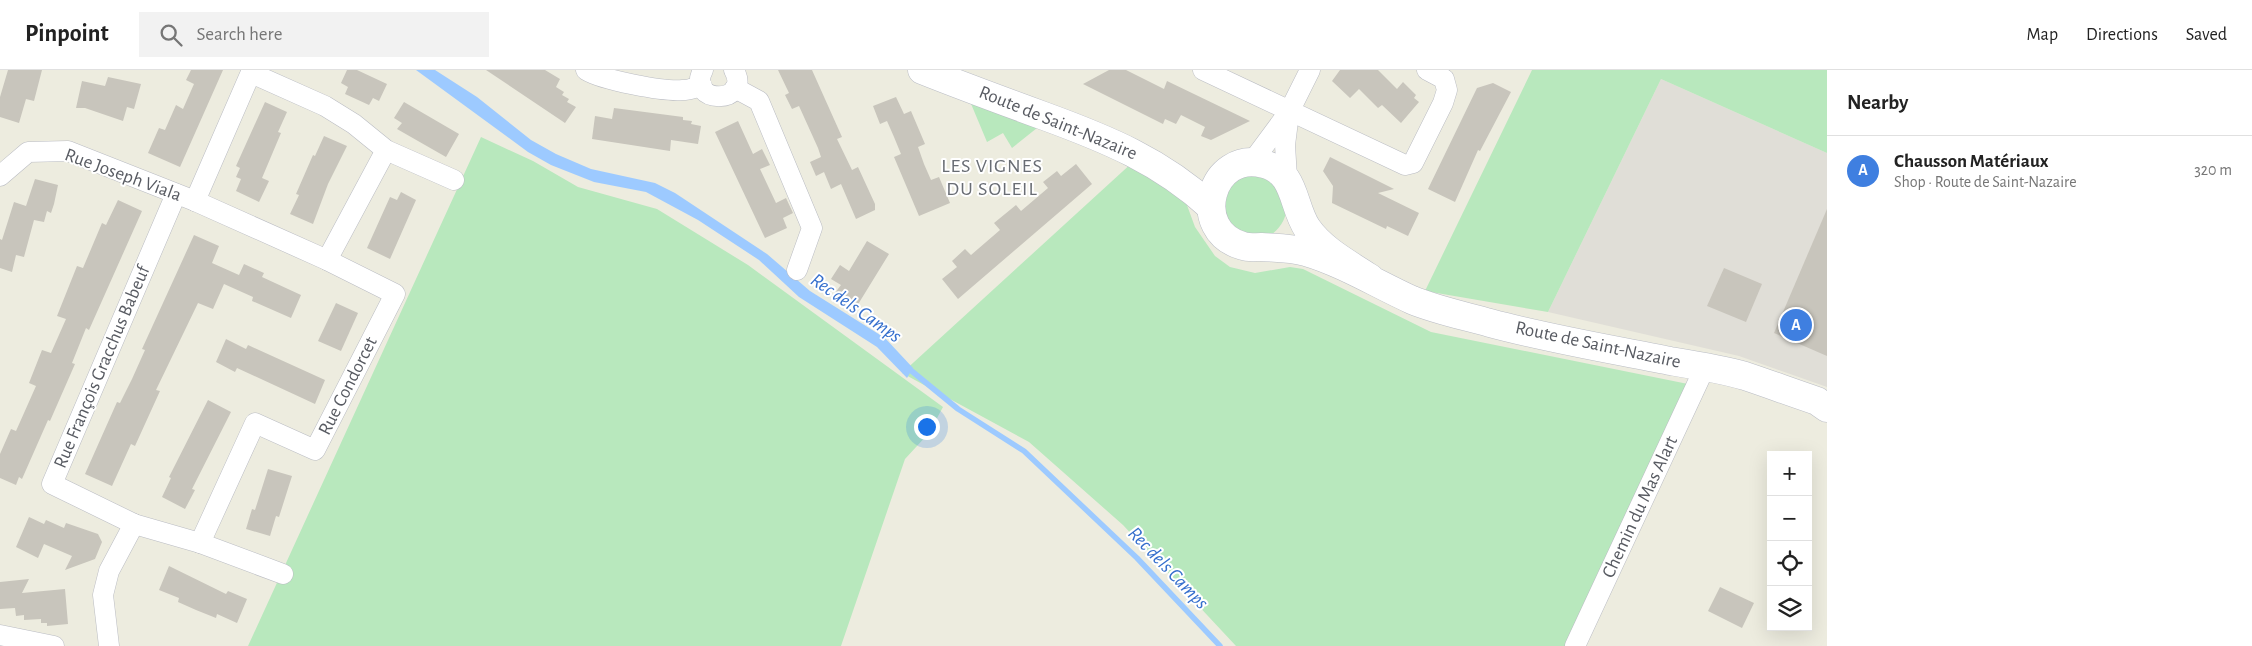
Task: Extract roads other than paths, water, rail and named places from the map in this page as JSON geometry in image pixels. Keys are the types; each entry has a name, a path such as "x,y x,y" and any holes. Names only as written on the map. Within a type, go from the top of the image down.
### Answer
{"street":[{"path":"586,70 594,75 635,84 682,91 703,78 711,96 718,97 724,96 735,79 759,101 812,228 797,270"},
{"name":"Route de Saint-Nazaire","path":"922,70 1108,140 1142,156 1178,179 1210,207"},
{"name":"Route de Saint-Nazaire","path":"950,70 1101,126 1174,163 1196,170 1224,174"},
{"path":"1203,70 1405,165 1413,163 1443,103 1447,90 1444,78 1426,70"},
{"path":"1252,162 1289,112 1310,70"},
{"path":"185,197 251,72 325,106 354,124 386,150 454,180"},
{"path":"1259,247 1272,243 1282,236 1293,220 1285,145 1289,112"},
{"name":"Rue Joseph Viala","path":"0,176 28,152 68,150 185,197 250,227"},
{"path":"327,260 386,150"},
{"path":"1252,162 1265,164 1277,170 1291,189 1306,227 1322,244 1370,278 1304,251 1245,247 1232,242 1221,233 1214,221 1210,207 1216,184 1224,174 1241,164 1252,162"},
{"name":"Rue François Gracchus Babeuf","path":"134,524 52,484 185,197"},
{"name":"Rue Condorcet","path":"200,543 255,423 314,450 395,294 327,260 250,227"},
{"name":"Route de Saint-Nazaire","path":"1370,278 1415,301 1492,324 1744,376 1817,401 1827,408"},
{"name":"Chemin du Mas Alart","path":"1575,646 1705,367"},
{"path":"109,646 103,595 109,571 134,524 200,543 284,574"},
{"path":"0,635 54,646"}],"water":[{"path":"416,70 435,70 477,97 531,140 556,154 591,169 655,183 675,193 767,254 810,291 885,338 913,368 907,378 877,347 799,297 759,260 698,220 646,192 594,182 551,165 528,152"}],"waterway":[{"name":"Rec dels Camps","path":"908,368 958,409 1024,451 1137,558 1220,646"}],"place":[{"name":"Chausson Matériaux","path":"1796,325"}],"district":[{"name":"LES VIGNES DU SOLEIL","path":"992,178"}]}
